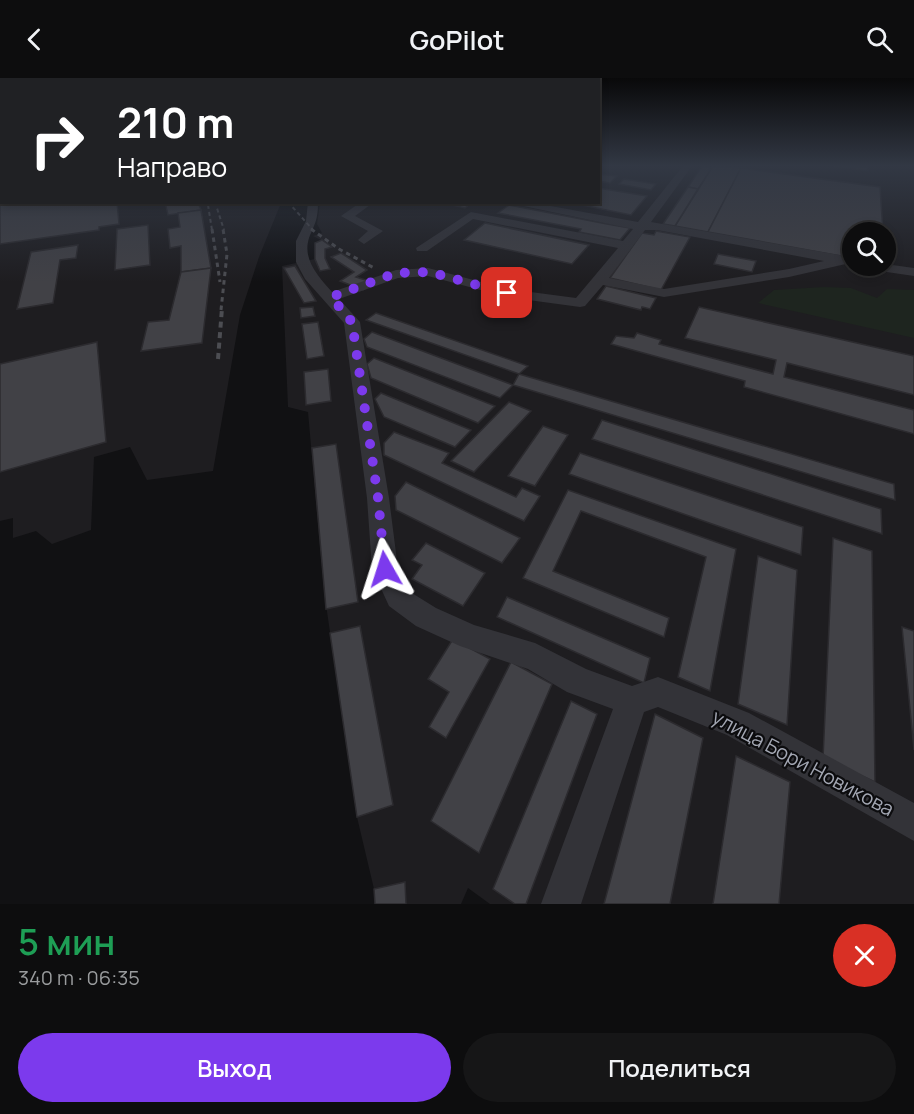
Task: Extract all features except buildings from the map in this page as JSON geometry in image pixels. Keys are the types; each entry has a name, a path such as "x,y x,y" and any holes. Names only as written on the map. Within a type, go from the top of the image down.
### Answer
{"street":[{"name":"улица Бори Новикова","path":"313,205 312,221 302,241 303,262 310,276 352,322 377,487 385,569 398,598 426,617 470,637 535,657 578,681 645,697 738,724 914,823"},
{"path":"364,240 377,231 347,216 365,205"},
{"path":"525,205 842,260"},
{"path":"331,297 396,273 429,272 507,293 580,303 660,205"},
{"path":"422,248 471,216 627,246"},
{"path":"600,280 664,293 842,262"},
{"path":"896,269 914,272"},
{"path":"561,904 645,697"}],"shaded area":[{"path":"0,205 280,205 259,257 240,315 213,471 147,480 130,447 94,457 91,530 52,544 36,531 13,538 13,518 0,521"},
{"path":"320,205 914,205 914,904 490,904 468,888 461,904 375,904 374,889 357,817 324,591 308,412 288,407 282,266 315,259 315,243 321,240 313,236 322,233 317,224"},
{"path":"851,288 877,298 887,289 914,290 914,338 758,303 774,290"}],"railway":[{"path":"208,205 212,230"},
{"path":"216,205 224,230"},
{"path":"290,205 313,230"},
{"path":"212,229 220,282"},
{"path":"221,310 227,254 223,229"},
{"path":"311,229 339,249 376,269"},
{"path":"218,359 222,308"}],"route":[{"path":"385,569 378,498 352,322 331,297 396,273 429,272 507,293"}]}
